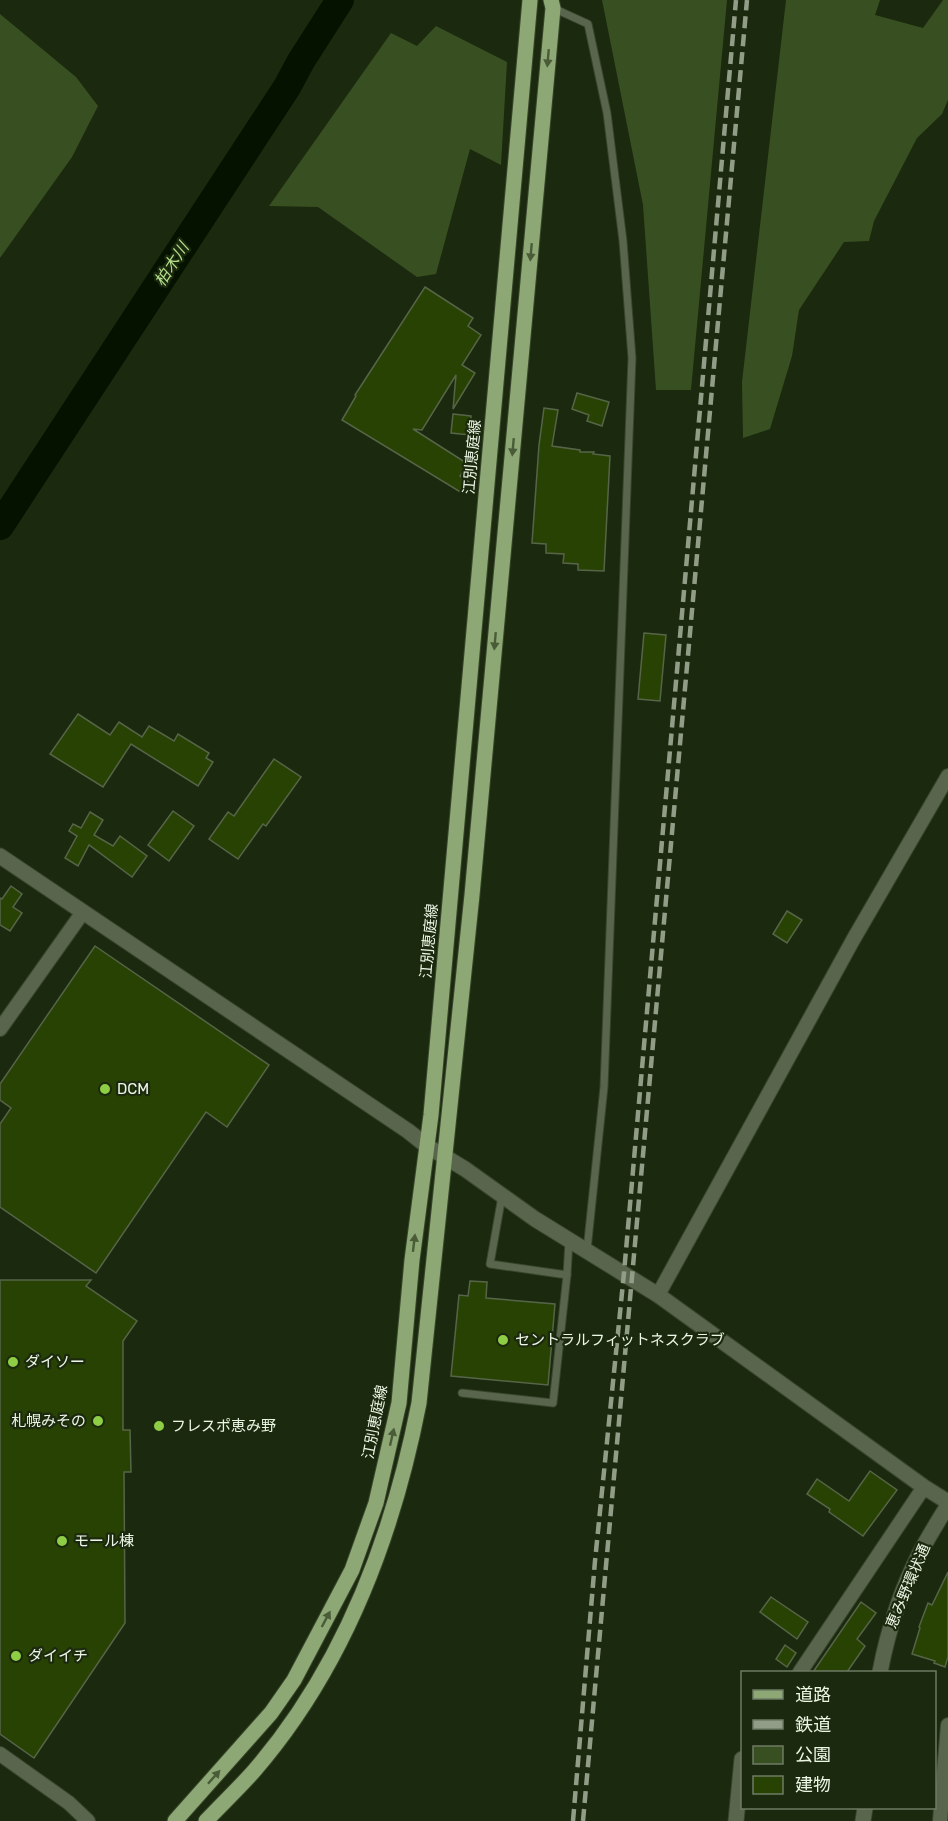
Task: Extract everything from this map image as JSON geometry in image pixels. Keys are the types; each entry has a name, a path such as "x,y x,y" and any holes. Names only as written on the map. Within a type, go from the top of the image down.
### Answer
{"main road":[{"name":"江別恵庭線","path":"175,1821 277,1704 294,1680 352,1570 376,1503 399,1403 411,1272 431,1115 530,0"},
{"path":"206,1821 254,1771 290,1725 342,1637 378,1556 409,1454 419,1403 475,860 552,4"}],"street":[{"path":"658,1295 853,940 948,776"},
{"path":"0,856 427,1146 658,1295 948,1504"},
{"path":"0,1029 83,912"},
{"path":"801,1671 924,1487"},
{"name":"恵み野環状通","path":"880,1671 889,1632 904,1591 921,1550 948,1504"},
{"path":"940,1821 948,1726"},
{"path":"0,1754 69,1803 88,1821"},
{"path":"736,1821 741,1769"}],"lane":[{"path":"552,4 588,24 607,113 623,242 632,358 604,1087 587,1250"},
{"path":"502,1196 490,1264 567,1275"},
{"path":"462,1393 553,1403 569,1239"}],"green space":[{"path":"602,0 727,0 691,390 656,390 643,205"},
{"path":"786,0 880,0 875,15 923,28 943,0 948,0 948,100 942,114 917,138 874,221 869,241 844,242 799,310 792,356 770,429 743,438 742,382"},
{"path":"0,14 76,77 98,106 72,157 0,258"},
{"path":"436,26 507,62 501,165 470,149 436,274 417,277 318,207 269,206 391,33 417,46"}],"building":[{"path":"425,287 473,318 468,326 481,335 462,365 475,373 453,409 456,375 422,430 413,429 468,464 460,476 469,482 462,493 342,420 355,395"},
{"path":"577,393 609,402 602,426 587,421 589,415 572,409"},
{"path":"544,408 558,410 552,446 610,456 604,571 578,570 578,564 563,563 564,554 546,553 546,544 532,543"},
{"path":"453,414 471,416 470,435 451,433"},
{"path":"644,633 666,635 660,701 638,699"},
{"path":"78,714 110,735 119,722 142,737 149,726 174,741 178,734 209,753 206,758 213,762 198,786 131,744 103,787 50,754"},
{"path":"274,759 301,777 266,826 263,824 238,859 209,839 228,812 234,816"},
{"path":"173,811 194,826 169,861 148,845"},
{"path":"90,812 103,820 94,835 113,846 120,836 147,856 132,877 89,845 78,866 65,858 77,836 69,831 73,824 81,828"},
{"path":"11,886 22,894 13,907 22,913 10,931 0,925 0,898 2,899"},
{"path":"787,911 802,920 787,943 773,934"},
{"path":"95,946 269,1065 227,1127 206,1112 96,1273 0,1207 0,1124 11,1108 0,1100 0,1084"},
{"name":"モール棟","path":"0,1280 91,1280 86,1286 137,1321 123,1341 123,1430 130,1430 131,1472 124,1472 125,1623 34,1758 0,1734"},
{"name":"セントラルフィットネスクラブ","path":"470,1281 487,1282 486,1298 555,1304 548,1385 451,1376 459,1295 468,1296"},
{"path":"870,1471 897,1490 863,1536 829,1512 830,1509 807,1494 817,1479 849,1501"},
{"path":"948,1572 948,1657 945,1667 934,1663 935,1661 912,1654 928,1603 932,1605"},
{"path":"771,1597 808,1622 797,1639 760,1612"},
{"path":"861,1602 876,1613 857,1639 865,1646 848,1671 814,1671"},
{"path":"785,1645 796,1653 787,1667 776,1659"}],"waterway":[{"name":"柏木川","path":"0,526 287,87 340,0"}],"railway":[{"path":"573,1821 595,1561 624,1273 736,0"},
{"path":"583,1821 747,0"}],"place":[{"name":"DCM","path":"105,1089"},
{"name":"セントラルフィットネスクラブ","path":"503,1340"},
{"name":"ダイソー","path":"13,1362"},
{"name":"札幌みその","path":"98,1421"},
{"name":"フレスポ恵み野","path":"159,1426"},
{"name":"モール棟","path":"62,1541"},
{"name":"ダイイチ","path":"16,1656"}]}
